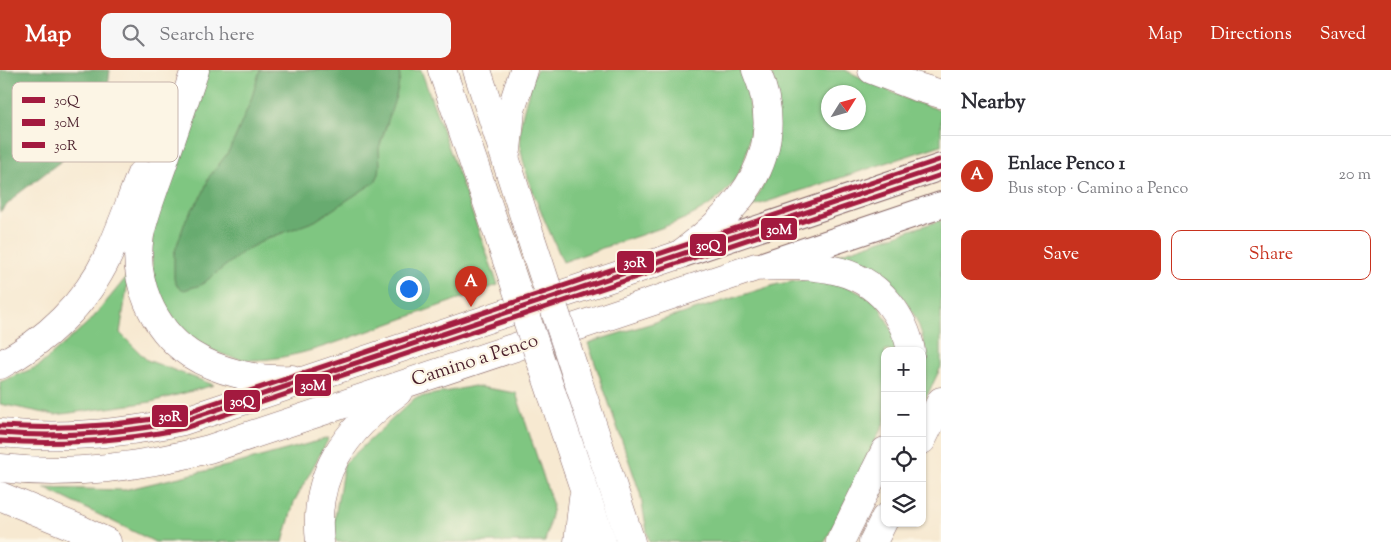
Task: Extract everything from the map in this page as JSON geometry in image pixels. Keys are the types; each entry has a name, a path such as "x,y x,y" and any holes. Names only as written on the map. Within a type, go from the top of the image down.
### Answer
{"highway":[{"path":"176,82 181,70"},
{"path":"178,120 195,70"},
{"path":"442,70 602,542"},
{"path":"477,70 506,164 631,542"},
{"path":"506,164 511,110 524,70"},
{"path":"679,255 714,228 730,212 750,185 758,170 767,135 768,117 766,98 756,70"},
{"path":"872,70 941,94"},
{"path":"0,365 33,345 51,330 83,296 97,277 117,234 145,162"},
{"path":"164,162 140,236 139,270 146,298 152,311 170,337 197,358 219,368 265,378 288,380 311,378"},
{"name":"Camino a Penco","path":"0,433 44,436 111,434 183,421 679,255"},
{"path":"756,267 788,265 827,268 861,279 874,288 893,308 905,329 910,347"},
{"name":"Camino a Penco","path":"0,468 84,471 122,468 176,458 209,449 756,267"},
{"path":"320,542 319,508 322,491 327,474 335,458 361,425 378,408 416,380"},
{"path":"923,437 941,401"},
{"path":"840,542 881,459"},
{"path":"578,542 583,513 584,487"},
{"path":"0,496 108,542"},
{"path":"873,542 881,526"}],"main road":[{"name":"Camino a Penco","path":"679,255 941,167"},
{"name":"Camino a Penco","path":"756,267 941,205"}],"green space":[{"path":"0,70 110,70 109,82 12,82 12,162 60,162 18,194 0,212"},
{"path":"208,70 421,70 498,285 332,344 298,354 249,360 218,353 200,343 177,323 163,302 154,280 152,243 154,225"},
{"path":"260,70 399,70 400,78 396,96 379,148 379,174 375,182 315,221 269,238 247,249 201,285 184,290 177,286 174,279 174,254 186,219 203,193 209,177 227,154 235,138 251,100"},
{"path":"536,70 740,70 746,87 751,113 749,140 744,161 735,179 724,193 710,205 694,214 563,262 535,197 523,162 520,146 522,118"},
{"path":"770,70 845,70 911,101 941,110 941,145 751,207 767,179 777,94"},
{"path":"941,220 941,367 926,398 926,347 909,306 900,294 879,275 863,266 830,257"},
{"path":"129,274 120,333 147,360 214,385 151,402 55,415 0,404 0,382 39,366 92,319"},
{"path":"808,279 839,282 877,302 901,347 881,347 881,429 825,542 649,542 640,493 588,343 778,284"},
{"path":"474,386 516,393 553,506 545,542 337,542 332,535 344,464 415,398"},
{"path":"329,438 294,502 283,542 155,542 44,488 124,490 235,464"}],"transit line":[{"name":"30R","path":"1,426 46,428 91,426 136,422 181,414 939,160"},
{"name":"30Q","path":"0,433 69,435 137,429 183,421 941,167"},
{"name":"30M","path":"0,441 93,441 185,428 941,175"}],"place":[{"name":"Enlace Penco 1","path":"471,307"}]}
